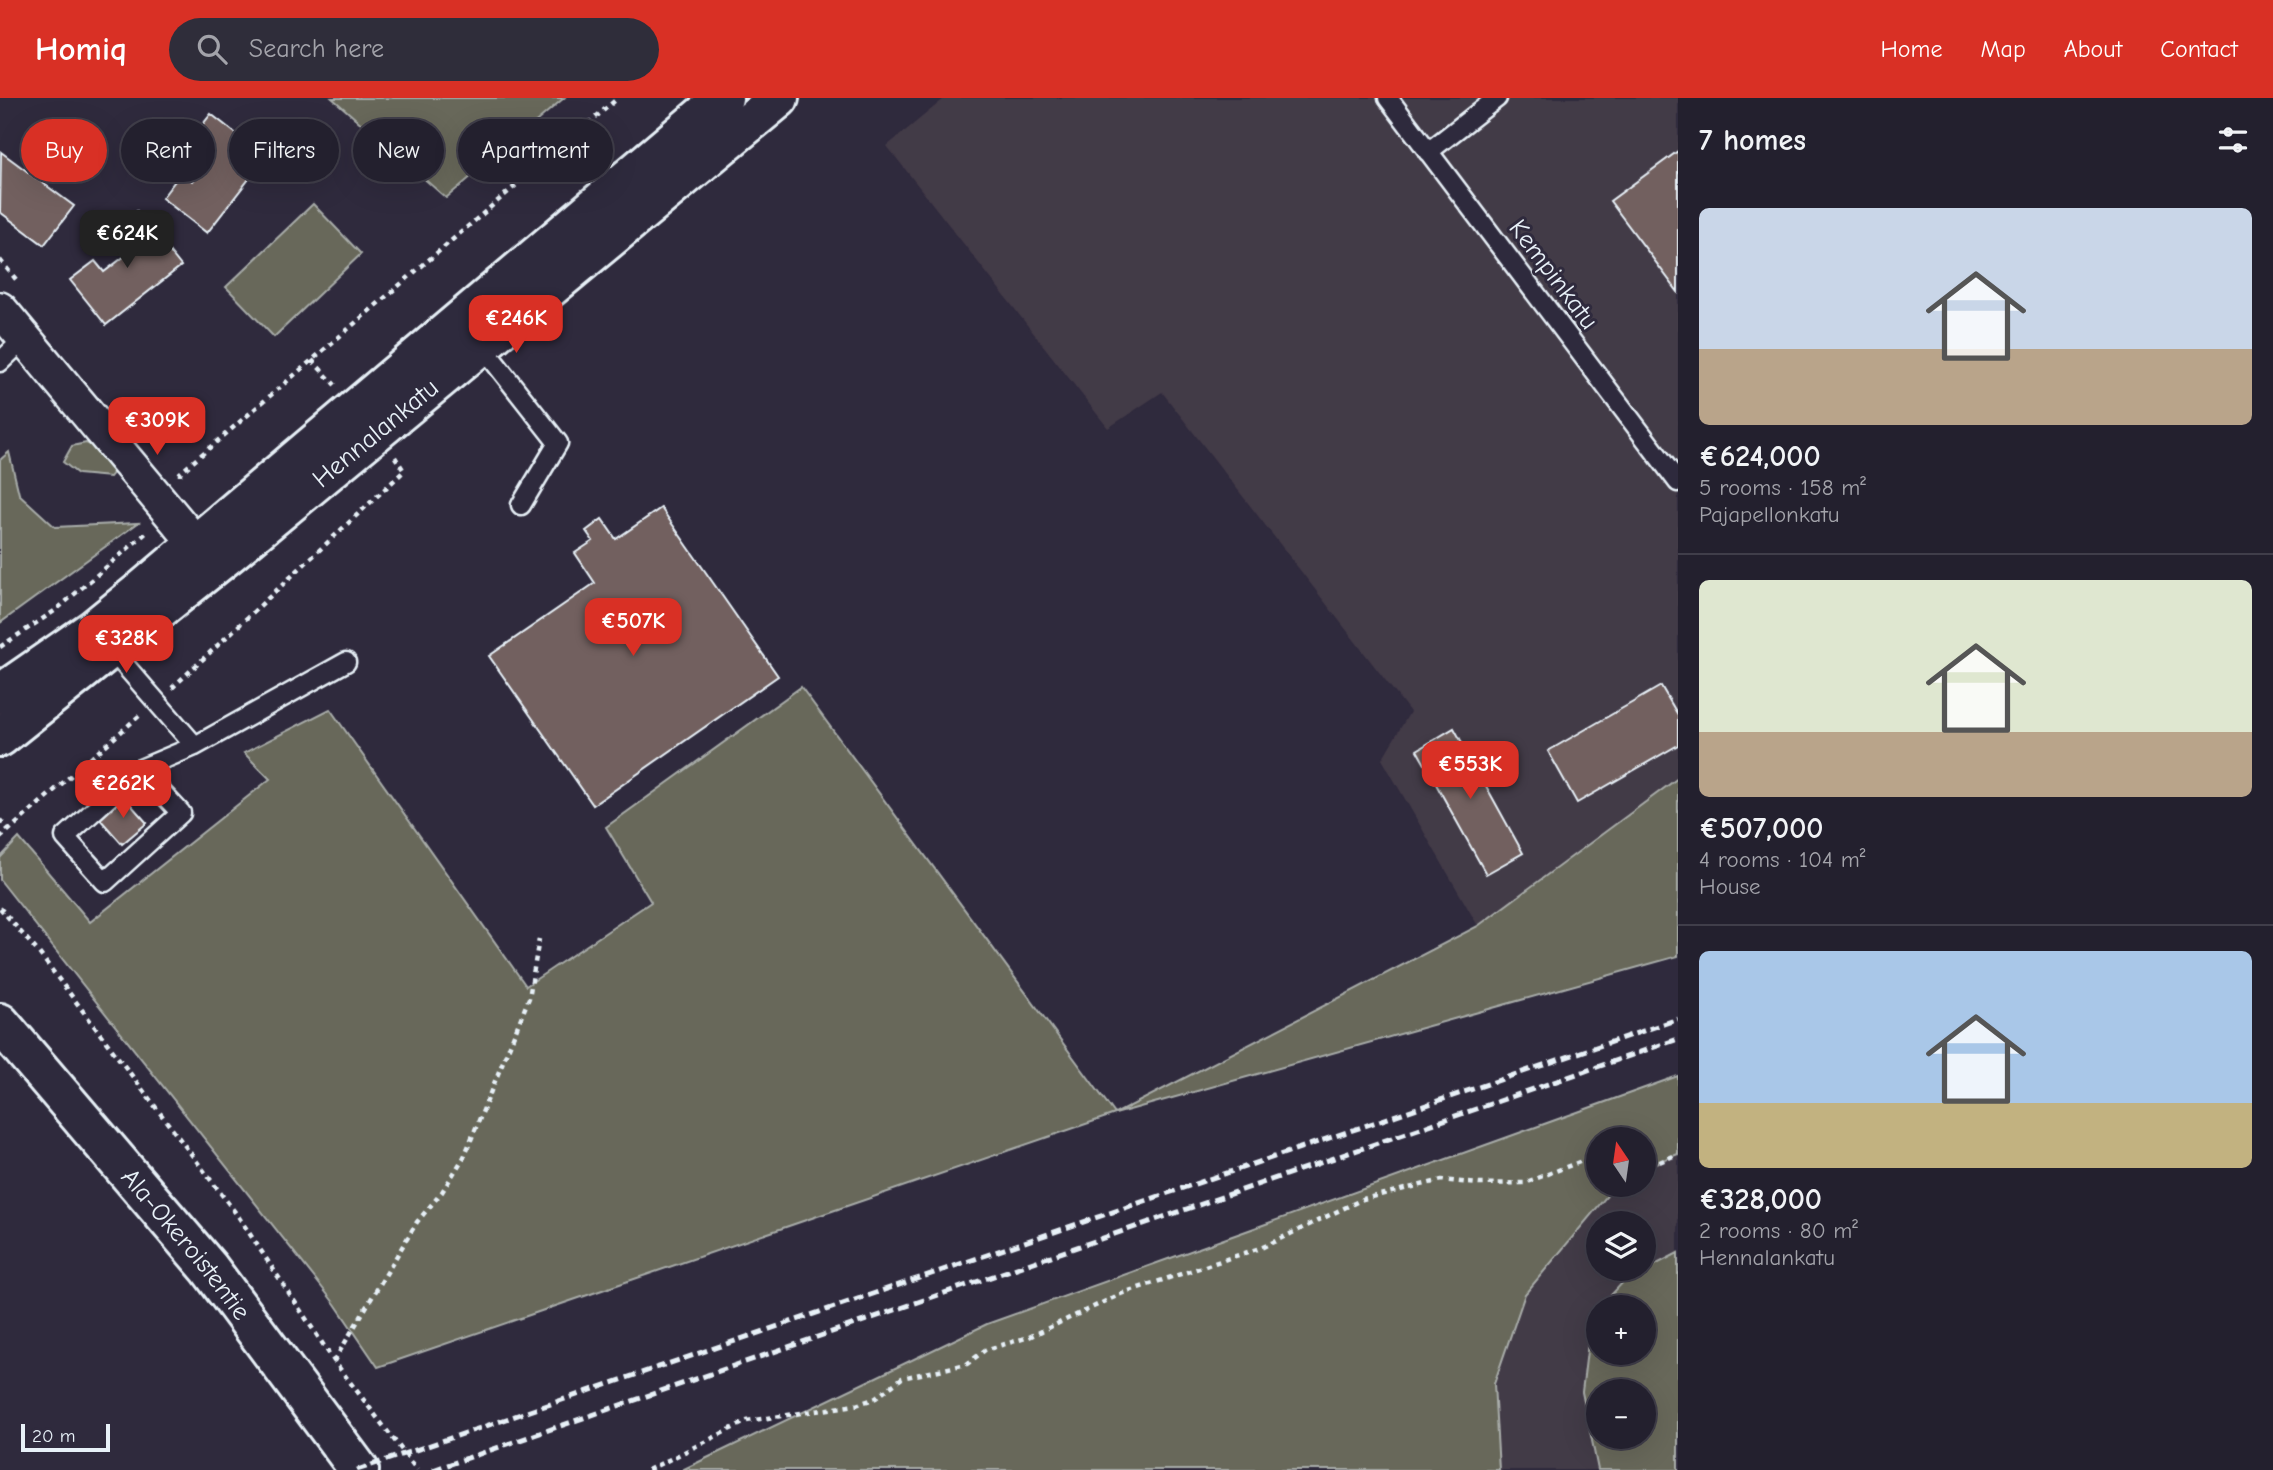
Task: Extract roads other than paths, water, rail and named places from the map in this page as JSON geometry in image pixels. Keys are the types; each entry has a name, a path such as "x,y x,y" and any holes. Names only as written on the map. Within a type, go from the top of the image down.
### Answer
{"street":[{"name":"Hennalankatu","path":"471,332 723,98"},
{"name":"Hennalankatu","path":"0,737 102,639 471,332 779,98"},
{"path":"0,309 168,514 205,555"},
{"name":"Hennalankatu","path":"0,694 102,639"},
{"name":"Ala-Okeroistentie","path":"1,1023 209,1268 359,1470"}],"lane":[{"name":"Kempinkatu","path":"1388,98 1678,482"},
{"path":"1428,152 1497,98"},
{"path":"471,332 558,443 520,505"},
{"path":"0,362 24,339"},
{"path":"102,639 195,746"},
{"path":"140,769 180,813 105,882 65,837 140,769 195,746 346,662"}],"railway":[{"path":"357,1470 1678,1019"},
{"path":"433,1470 1678,1039"}]}
